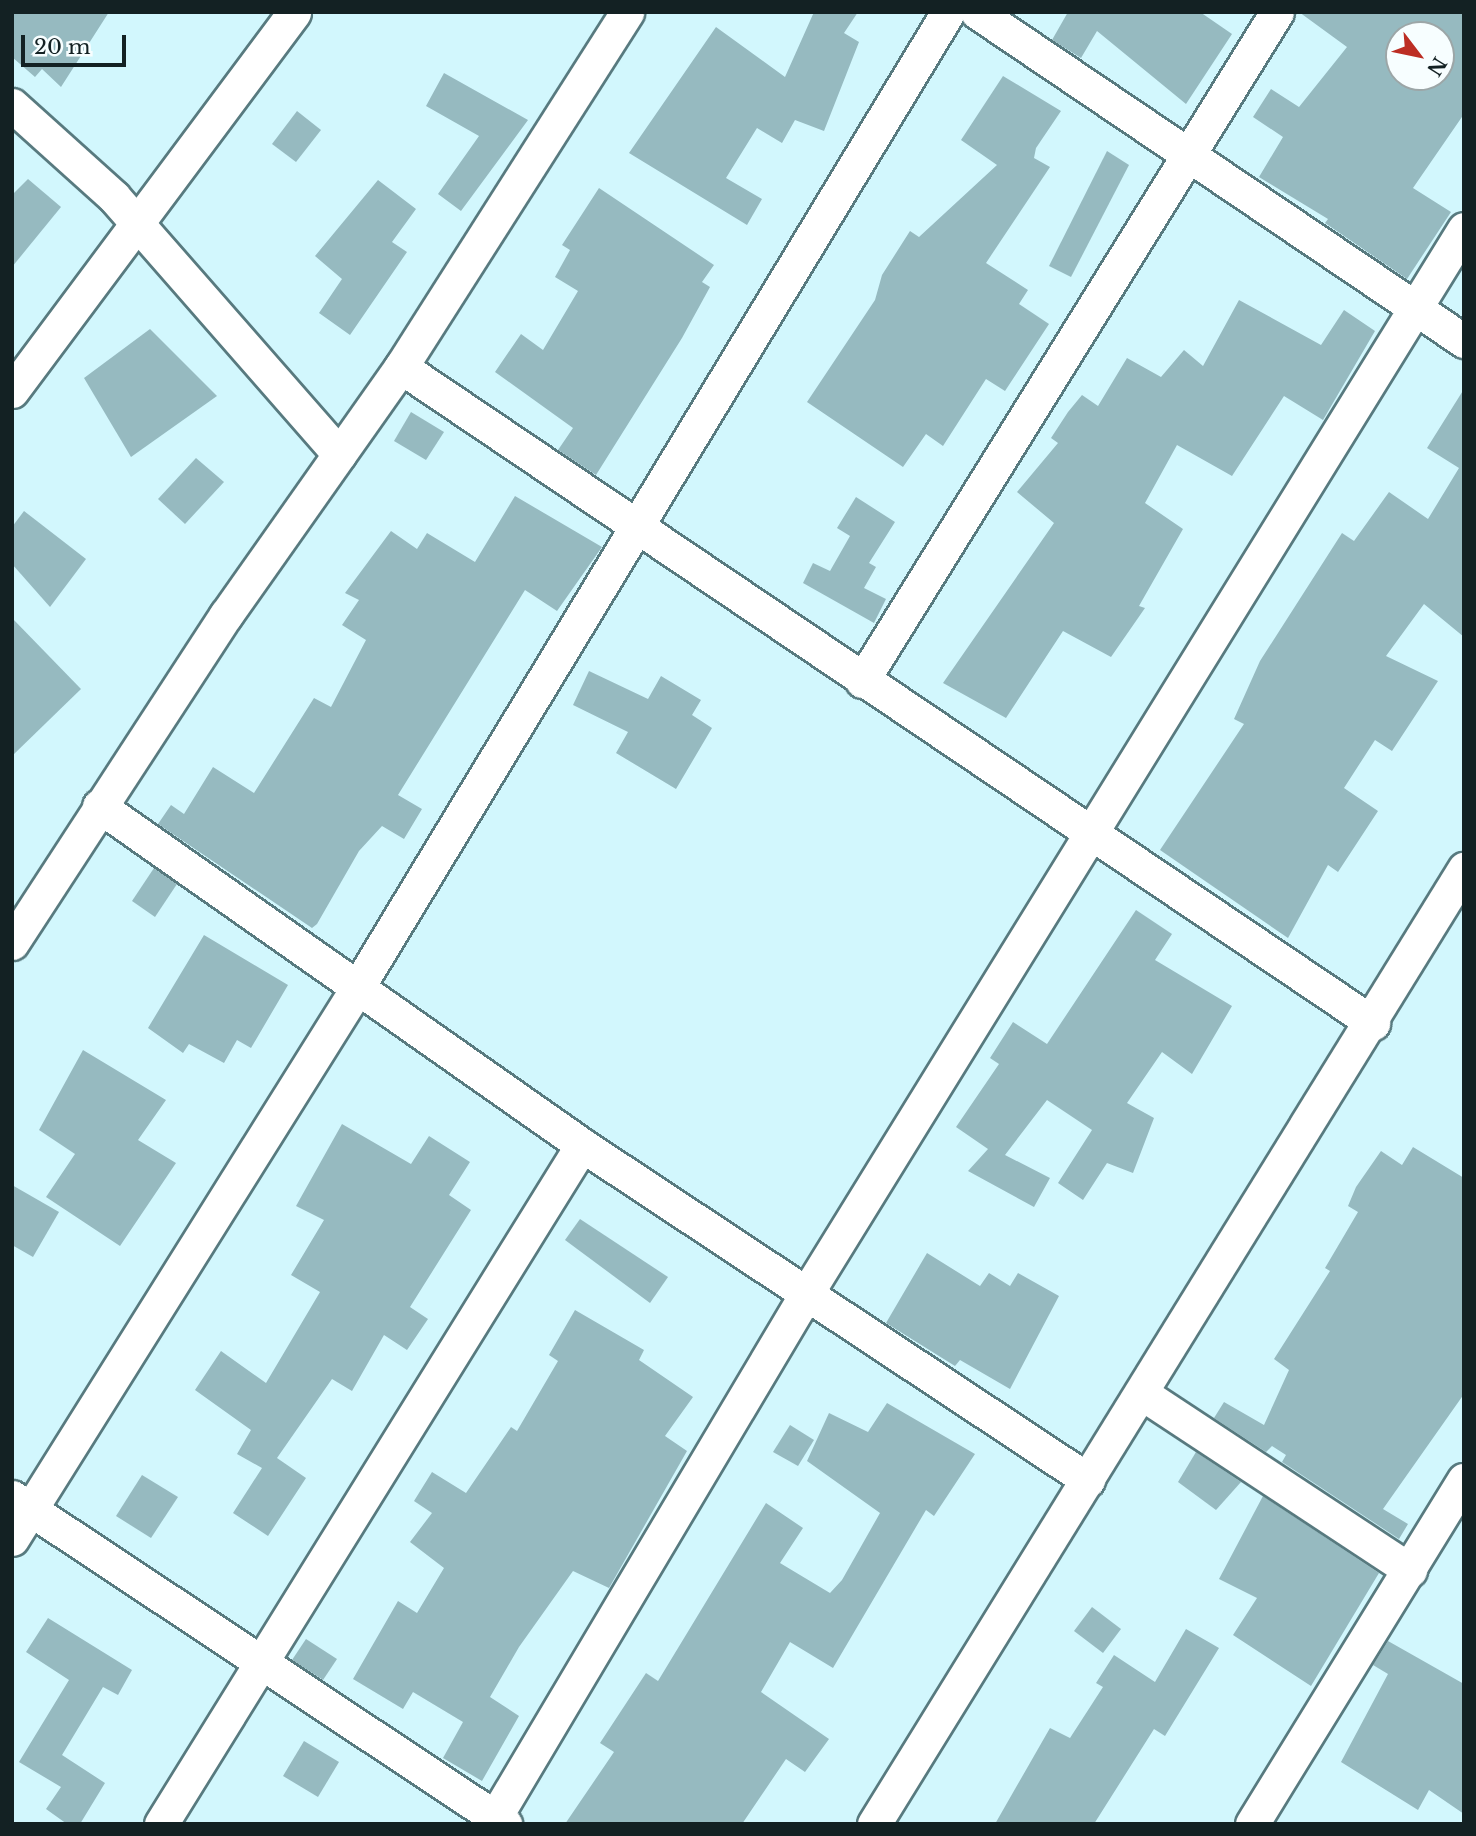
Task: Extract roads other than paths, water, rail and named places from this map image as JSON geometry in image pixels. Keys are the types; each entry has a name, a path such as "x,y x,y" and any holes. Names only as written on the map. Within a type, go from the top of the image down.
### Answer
{"street":[{"path":"12,391 294,12"},
{"path":"12,943 99,806 401,367 627,12"},
{"path":"12,1539 21,1504 356,990 948,12"},
{"path":"977,12 1464,341"},
{"path":"862,681 1185,154 1278,12"},
{"path":"12,105 84,168 339,454"},
{"path":"21,1504 497,1821 805,1296 1087,833 1464,229"},
{"path":"401,367 1087,833 1373,1023"},
{"path":"99,806 356,990 582,1145 805,1296 1088,1480"},
{"path":"874,1824 1373,1023 1464,869"},
{"path":"161,1824 257,1662 582,1145"},
{"path":"1143,1394 1410,1570"},
{"path":"1252,1824 1464,1480"}]}
